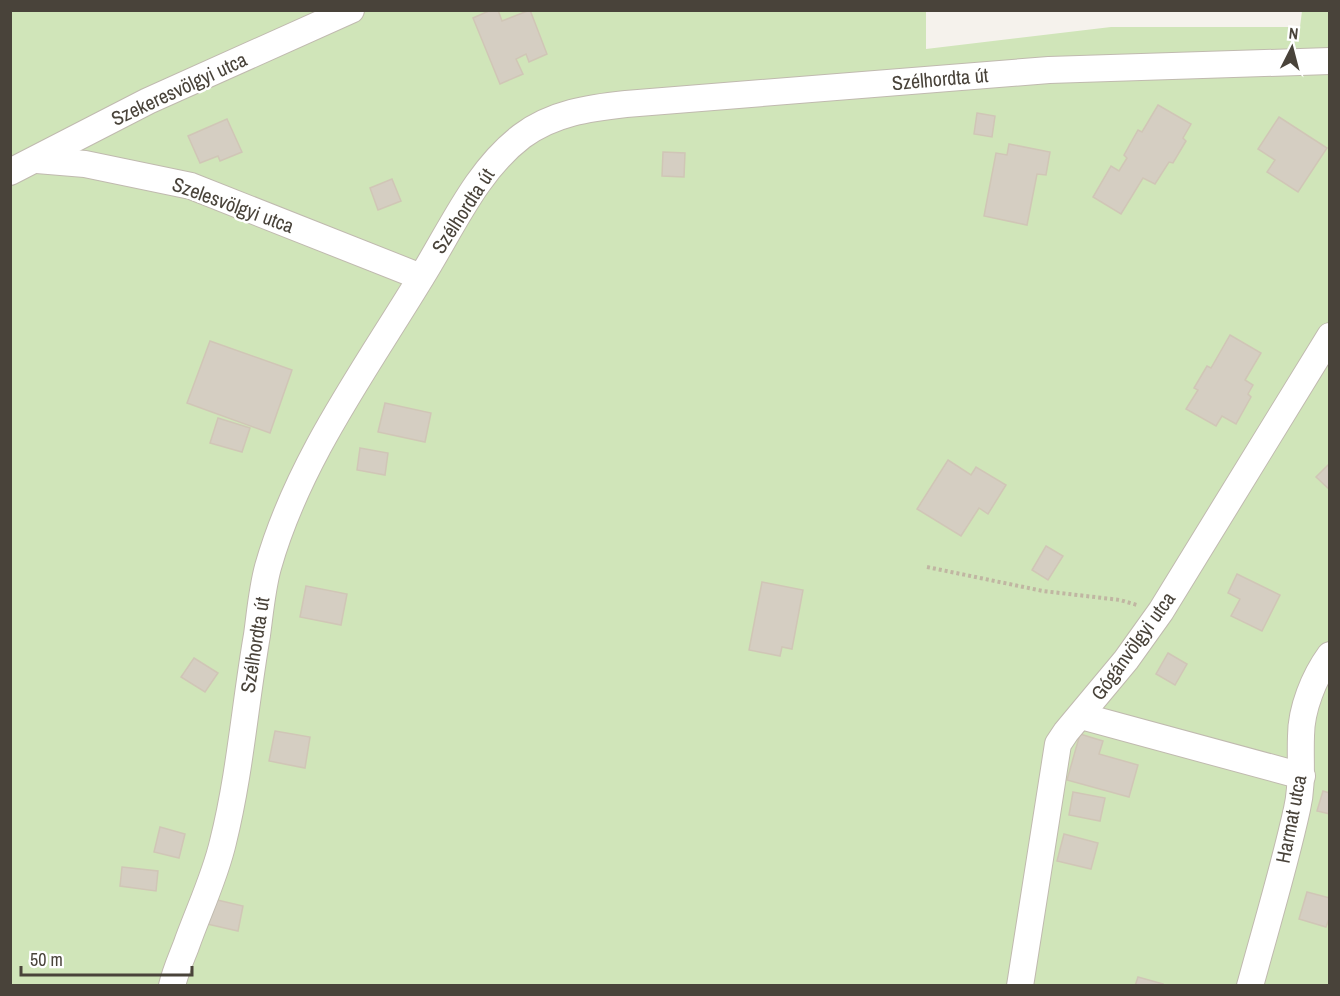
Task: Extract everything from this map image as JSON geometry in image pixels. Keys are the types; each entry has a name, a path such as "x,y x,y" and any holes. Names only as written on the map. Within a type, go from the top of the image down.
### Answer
{"street":[{"name":"Szekeresvölgyi utca","path":"10,172 148,101 351,10"},
{"name":"Szélhordta út","path":"172,986 222,846 234,798 248,687 265,583 277,538 340,405 421,278 480,178 522,137 564,114 600,106 1049,70 1329,56"},
{"name":"Szelesvölgyi utca","path":"37,160 85,164 191,186 421,278"},
{"name":"Gógánvölgyi utca","path":"1020,986 1058,744 1126,660 1161,611 1329,336"},
{"name":"Harmat utca","path":"1250,986 1298,807 1302,776 1300,734 1303,716 1315,682 1329,655"},
{"path":"1081,716 1302,776"}],"path":[{"path":"927,567 1044,591 1120,600 1161,611"}],"green space":[{"path":"926,10 926,49 1111,27 1300,27 1302,11 1329,11 1329,985 11,985 10,11"}],"building":[{"path":"491,10 498,10 502,21 530,10 547,54 529,62 526,54 516,59 523,74 500,84 473,18"},
{"path":"1158,105 1191,124 1183,138 1186,141 1173,163 1169,162 1155,184 1143,178 1121,214 1093,197 1111,166 1119,171 1127,158 1124,155 1138,130 1142,132"},
{"path":"977,113 995,116 992,137 974,134"},
{"path":"1279,117 1327,148 1298,192 1267,172 1275,160 1258,149"},
{"path":"227,119 242,152 220,161 218,156 200,163 188,136"},
{"path":"1009,144 1050,152 1046,175 1037,174 1027,225 984,216 996,153 1007,155"},
{"path":"663,152 685,153 684,177 662,176"},
{"path":"392,179 401,201 378,210 370,188"},
{"path":"1230,335 1261,353 1245,380 1253,385 1248,394 1251,397 1236,424 1222,416 1216,426 1186,409 1198,390 1194,388 1207,366 1211,368"},
{"path":"210,341 292,370 270,433 187,403"},
{"path":"385,403 431,413 425,442 378,432"},
{"path":"218,418 250,428 242,452 210,443"},
{"path":"360,448 388,453 385,475 357,470"},
{"path":"948,460 971,475 976,467 1006,485 988,514 979,508 961,536 917,509"},
{"path":"1330,463 1330,490 1316,477"},
{"path":"1046,546 1063,556 1048,580 1032,570"},
{"path":"1237,574 1280,595 1262,631 1231,616 1240,599 1228,593"},
{"path":"762,582 803,590 792,649 782,647 780,656 749,650"},
{"path":"306,586 347,594 341,625 300,617"},
{"path":"1168,653 1187,664 1175,685 1156,674"},
{"path":"194,658 218,673 205,692 181,677"},
{"path":"275,731 310,737 305,768 269,761"},
{"path":"1080,734 1103,741 1099,754 1138,765 1129,797 1067,780"},
{"path":"1323,791 1330,793 1330,814 1317,811"},
{"path":"1073,792 1105,798 1100,821 1069,815"},
{"path":"160,827 185,834 179,858 154,852"},
{"path":"1064,834 1098,843 1091,869 1057,861"},
{"path":"122,867 158,871 156,891 120,886"},
{"path":"1307,892 1330,898 1330,916 1326,927 1299,919"},
{"path":"213,899 243,906 238,931 207,924"},
{"path":"1138,977 1163,984 1162,986 1135,986"}]}
